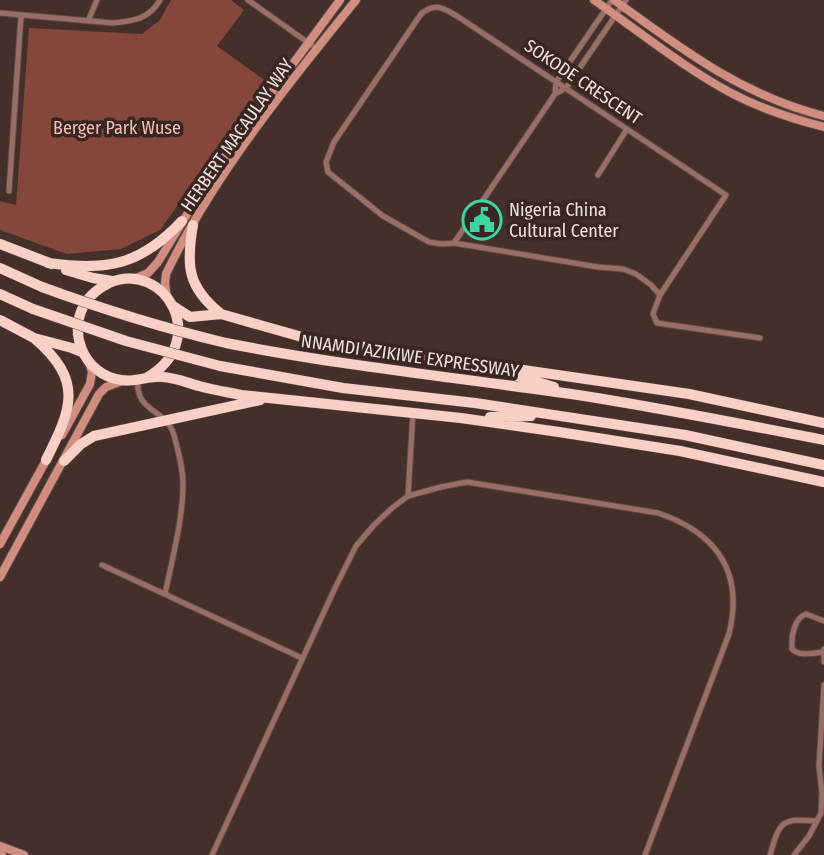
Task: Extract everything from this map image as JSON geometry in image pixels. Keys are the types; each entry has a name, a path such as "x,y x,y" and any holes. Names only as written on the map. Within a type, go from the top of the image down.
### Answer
{"highway":[{"path":"48,263 79,267 110,265 124,261 158,245 182,221"},
{"path":"193,225 188,256 192,277 202,298 221,314"},
{"path":"0,244 77,274 113,282"},
{"name":"NNAMDI AZIKIWE EXPRESSWAY","path":"0,268 42,287 128,317 226,343 312,359 581,396 824,440"},
{"path":"142,379 159,370 169,360 176,348 178,319 170,301 146,282 134,279 113,282 99,288 81,310 78,339 89,363 98,371 122,381 167,377 216,390 461,418 680,451 824,482"},
{"path":"0,293 33,309 126,341 220,366 343,388 475,403 685,435 824,465"},
{"name":"NNAMDI AZIKIWE EXPRESSWAY","path":"170,301 190,317 221,314 309,339 689,394 824,423"},
{"path":"0,320 34,338 82,352"},
{"path":"34,338 59,363 64,373 69,401 66,418 46,460"},
{"path":"486,366 581,396"},
{"path":"64,461 81,444 94,436 253,401 282,399"},
{"path":"461,418 557,415"}],"main road":[{"name":"HERBERT MACAULAY WAY","path":"134,279 148,273 158,262 213,172 340,0"},
{"name":"HERBERT MACAULAY WAY","path":"170,301 165,283 166,275 193,225 253,132 356,0"},
{"path":"594,0 694,70 734,94 784,116 824,127"},
{"path":"613,0 624,3 685,50 736,83 783,104 824,116"},
{"path":"0,544 90,384 92,372 89,363"},
{"path":"0,577 99,394 106,387 122,381"},
{"path":"0,846 21,854"}],"street":[{"path":"88,21 97,0"},
{"path":"0,13 113,23 131,22 149,15 160,0"},
{"path":"248,0 317,49"},
{"path":"555,94 556,82 613,0"},
{"path":"624,3 566,88 555,94 454,243 623,269 636,274 660,295 653,314 657,323 760,338"},
{"name":"SOKODE CRESCENT","path":"454,243 429,242 383,216 328,172 326,162 334,142 421,14 429,7 445,9 726,195 660,295"},
{"path":"9,191 22,16"},
{"path":"598,175 627,129"},
{"path":"142,379 137,390 141,399 166,420 174,434 183,486 165,594"},
{"path":"408,496 413,413"},
{"path":"212,855 356,546 374,525 408,496 441,486 467,482 658,513 699,533 718,551 728,570 734,595 731,625 645,855"},
{"path":"102,565 302,658"},
{"path":"824,621 806,614 800,616 791,643 792,649 802,654 824,650 824,662"},
{"path":"794,855 809,836 821,813 819,766 824,684"},
{"path":"770,855 782,825 797,819 817,821"}],"green space":[{"name":"Berger Park Wuse","path":"171,0 231,0 244,10 217,46 267,82 160,230 121,249 67,254 0,230 0,201 16,205 29,28 142,34 160,20"}],"place":[{"name":"Nigeria China Cultural Center","path":"482,220"}]}
